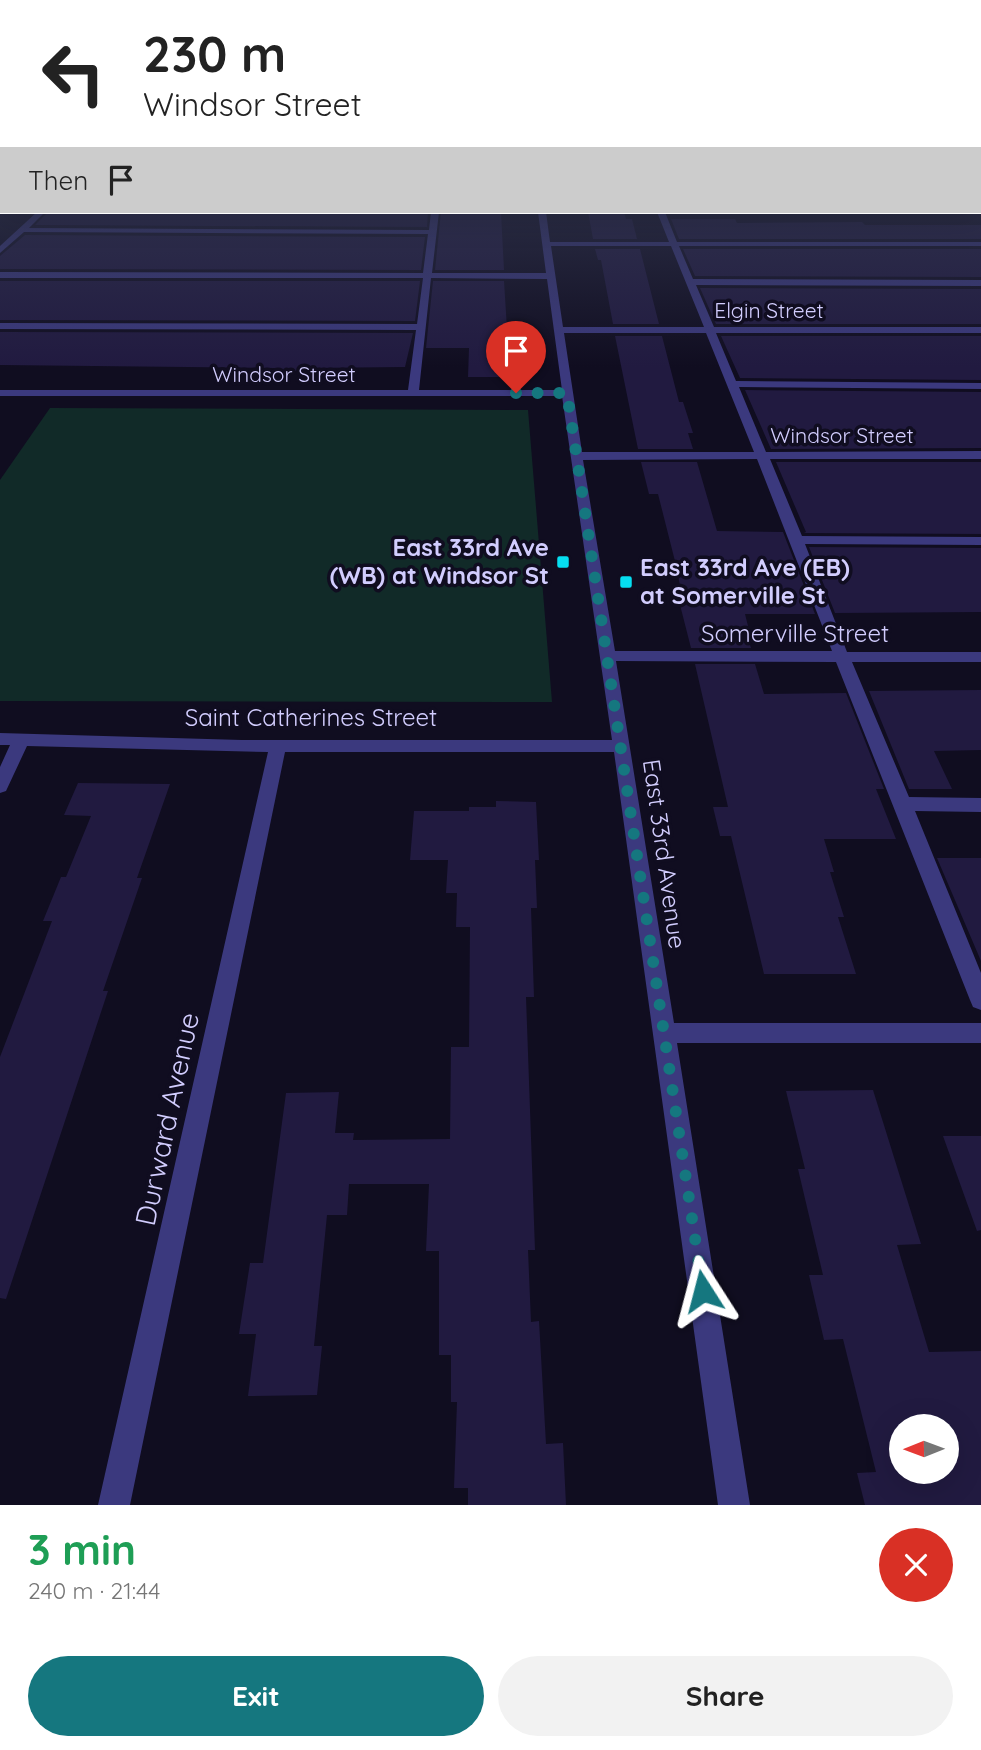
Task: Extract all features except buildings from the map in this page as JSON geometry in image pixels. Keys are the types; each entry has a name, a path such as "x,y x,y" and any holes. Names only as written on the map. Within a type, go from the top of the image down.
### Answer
{"street":[{"path":"0,250 25,227"},
{"path":"413,394 433,227"},
{"name":"East 33rd Avenue","path":"544,227 576,456 622,746 734,1505"},
{"path":"668,227 797,540 833,638 981,1000"},
{"path":"22,230 432,232"},
{"path":"547,244 981,244"},
{"path":"0,275 551,276"},
{"path":"689,282 981,283"},
{"path":"0,326 421,327"},
{"name":"Elgin Street","path":"558,330 981,330"},
{"path":"731,384 981,386"},
{"name":"Windsor Street","path":"0,393 567,393"},
{"name":"Windsor Street","path":"576,456 981,455"},
{"path":"797,540 981,541"},
{"name":"Somerville Street","path":"608,656 981,657"},
{"name":"Saint Catherines Street","path":"0,739 278,746 622,746"},
{"path":"0,786 22,739"},
{"name":"Durward Avenue","path":"114,1505 278,746"},
{"path":"903,804 981,805"},
{"path":"665,1033 981,1033"}],"green space":[{"path":"50,408 528,410 552,702 0,701 0,480"}],"place":[{"name":"East 33rd Ave (WB) at Windsor St","path":"563,562"},
{"name":"East 33rd Ave (EB) at Somerville St","path":"626,582"}],"route":[{"path":"516,393 567,393 703,1291"}]}
